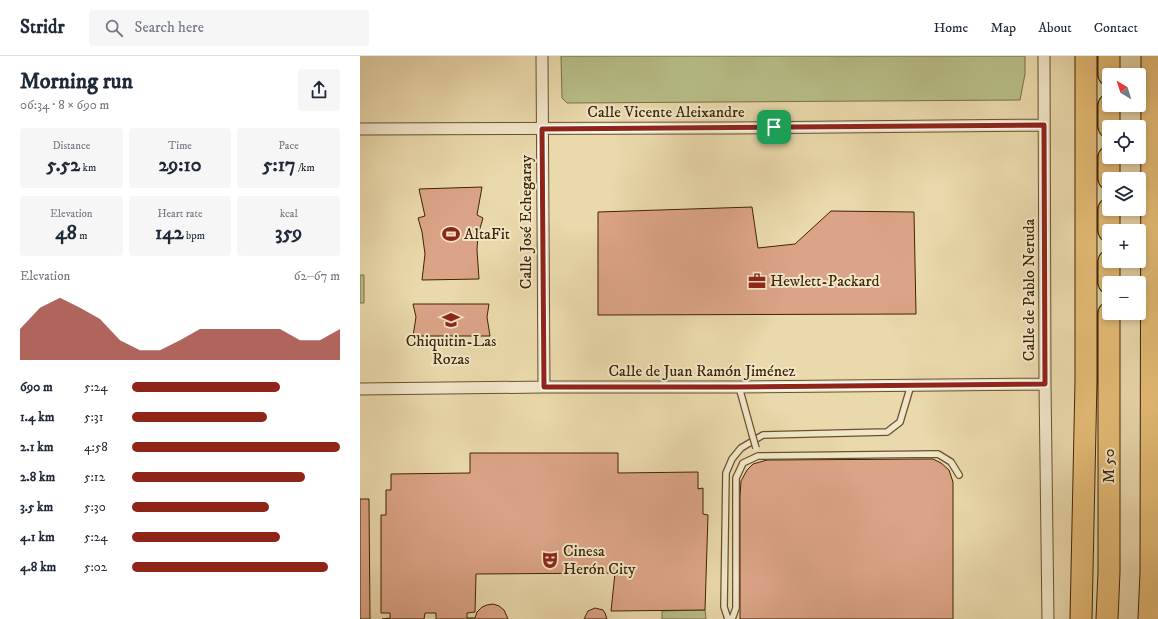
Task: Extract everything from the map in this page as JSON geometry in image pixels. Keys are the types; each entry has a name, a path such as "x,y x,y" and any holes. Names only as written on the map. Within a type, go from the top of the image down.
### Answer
{"highway":[{"path":"1081,619 1086,381 1086,56"},
{"path":"1109,56 1109,68"},
{"path":"1149,619 1151,564 1152,56"},
{"name":"M 50","path":"1107,619 1109,564 1109,320"}],"street":[{"name":"Calle José Echegaray","path":"542,56 544,387"},
{"name":"Calle de Pablo Neruda","path":"1044,56 1045,384 1048,619"},
{"name":"Calle Vicente Aleixandre","path":"360,129 1044,125"},
{"name":"Calle de Juan Ramón Jiménez","path":"360,389 1045,384"}],"lane":[{"path":"728,619 724,607 726,473 732,459 741,448 763,435 887,432 900,422 911,385"},
{"path":"739,387 758,456"},
{"path":"732,619 736,608 736,478 743,464 758,456 938,454 952,462 959,475"}],"green space":[{"path":"561,56 1025,56 1025,74 1020,100 567,103 562,98"},
{"path":"360,275 364,275 364,303 360,303"},
{"path":"705,610 706,619 662,619 662,611"}],"building":[{"name":"AltaFit","path":"482,187 477,215 483,218 478,235 477,250 479,279 422,280 425,254 422,232 418,218 425,216 419,189"},
{"name":"Hewlett-Packard","path":"752,207 758,248 795,244 831,211 914,212 916,314 598,315 598,212"},
{"name":"Chiquitin-Las Rozas","path":"413,304 489,304 487,317 490,336 413,336 416,317"},
{"path":"470,453 618,453 618,473 698,472 698,489 703,488 703,514 708,515 705,610 611,611 615,573 476,574 475,612 467,613 467,618 475,618 477,612 482,607 493,604 504,610 508,619 436,619 436,613 425,613 424,619 382,619 390,618 390,613 381,613 381,515 386,515 386,490 391,490 391,474 470,473"},
{"path":"933,459 941,463 949,470 953,482 953,619 740,619 741,481 747,470 753,464 767,460"},
{"path":"360,499 369,499 370,619 360,619"},
{"path":"595,608 603,610 607,619 584,619 588,611"}],"place":[{"name":"AltaFit","path":"451,234"},
{"name":"Hewlett-Packard","path":"757,281"},
{"name":"Chiquitin-Las Rozas","path":"451,320"},
{"name":"Cinesa Herón City","path":"550,560"}],"route":[{"path":"1044,125 1045,384 544,387 542,129 774,127 1044,125"}]}
